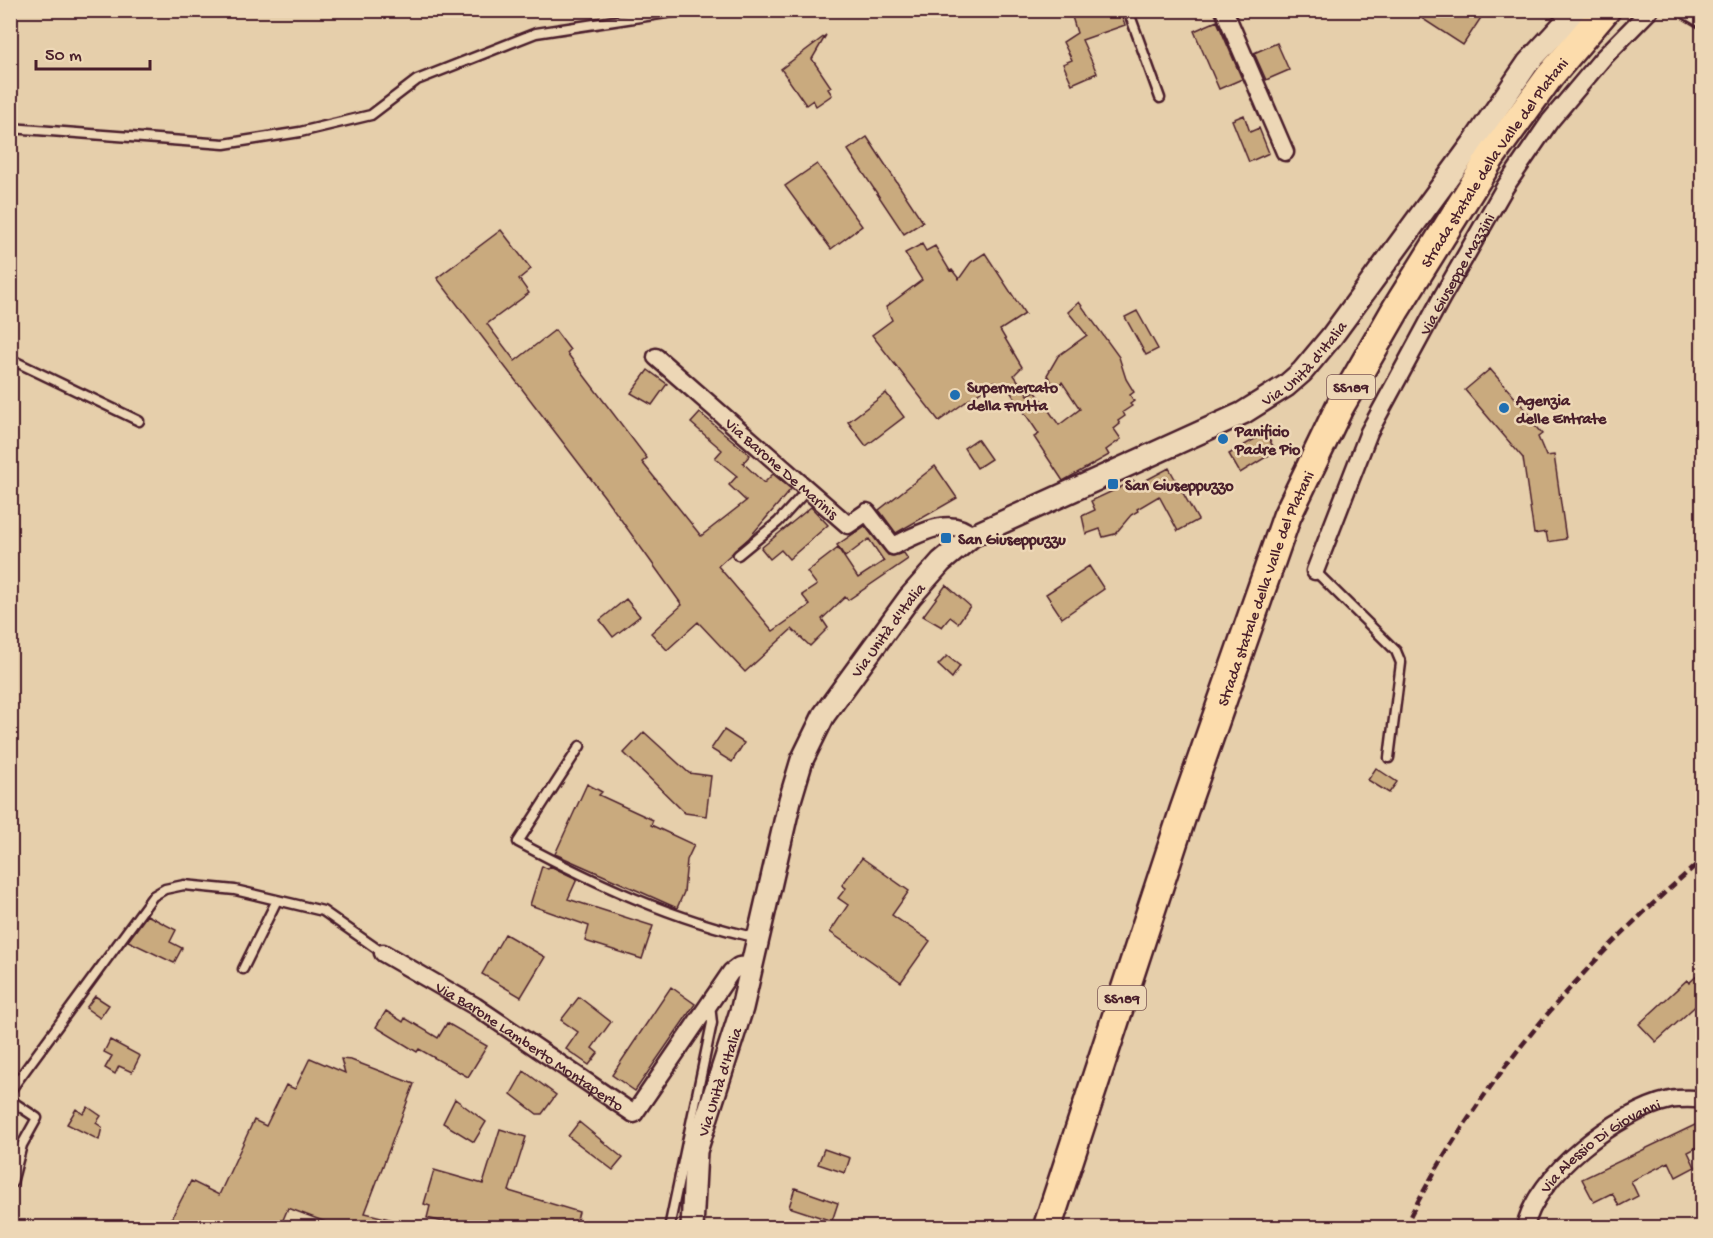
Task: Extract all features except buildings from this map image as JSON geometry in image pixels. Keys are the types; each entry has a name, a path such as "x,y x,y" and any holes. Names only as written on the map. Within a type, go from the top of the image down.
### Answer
{"main road":[{"name":"Strada statale della Valle del Platani","path":"1047,1227 1184,810 1287,516 1339,408 1396,309 1491,157 1549,76 1606,10"}],"street":[{"path":"1224,10 1285,152"},
{"name":"Via Unità d'Italia","path":"692,1227 693,1141 742,1008 790,800 810,741 824,716 909,597 941,562 972,536 1103,472 1258,405 1302,372 1332,336 1465,155 1528,63 1577,10"},
{"name":"Via Giuseppe Mazzini","path":"1315,571 1369,432 1505,186 1550,120 1603,58 1650,10"},
{"path":"1687,10 1702,19"},
{"name":"Via Barone De Marinis","path":"656,357 848,525 867,512 893,546 939,525 965,529 972,536"},
{"name":"Via Barone Lamberto Montaperto","path":"383,953 475,1006 634,1113 731,972 739,966 752,965"},
{"name":"Via Alessio Di Giovanni","path":"1525,1227 1536,1197 1554,1171 1597,1137 1645,1109 1670,1100 1702,1099"}],"lane":[{"path":"10,128 224,144 300,132 371,115 417,80 536,33 686,10"},
{"path":"1128,10 1160,98"},
{"path":"10,359 139,421"},
{"path":"738,555 778,522 807,490"},
{"path":"1315,571 1396,651 1401,663 1389,758"},
{"path":"580,746 518,842 561,865 716,930 759,938"},
{"path":"10,1091 153,896 165,889 184,885 235,890 323,911 383,953"},
{"path":"243,969 277,900"},
{"path":"669,1227 693,1141 712,1023 710,1003"},
{"path":"10,1100 37,1118 22,1145 12,1183"}],"railway":[{"path":"1404,1228 1464,1125 1498,1076 1535,1029 1615,941 1702,860"}],"place":[{"name":"Supermercato della Frutta","path":"955,395"},
{"name":"Agenzia delle Entrate","path":"1504,408"},
{"name":"Panificio Padre Pio","path":"1223,439"},
{"name":"San Giuseppuzzo","path":"1113,484"},
{"name":"San Giuseppuzzu","path":"946,538"}]}
